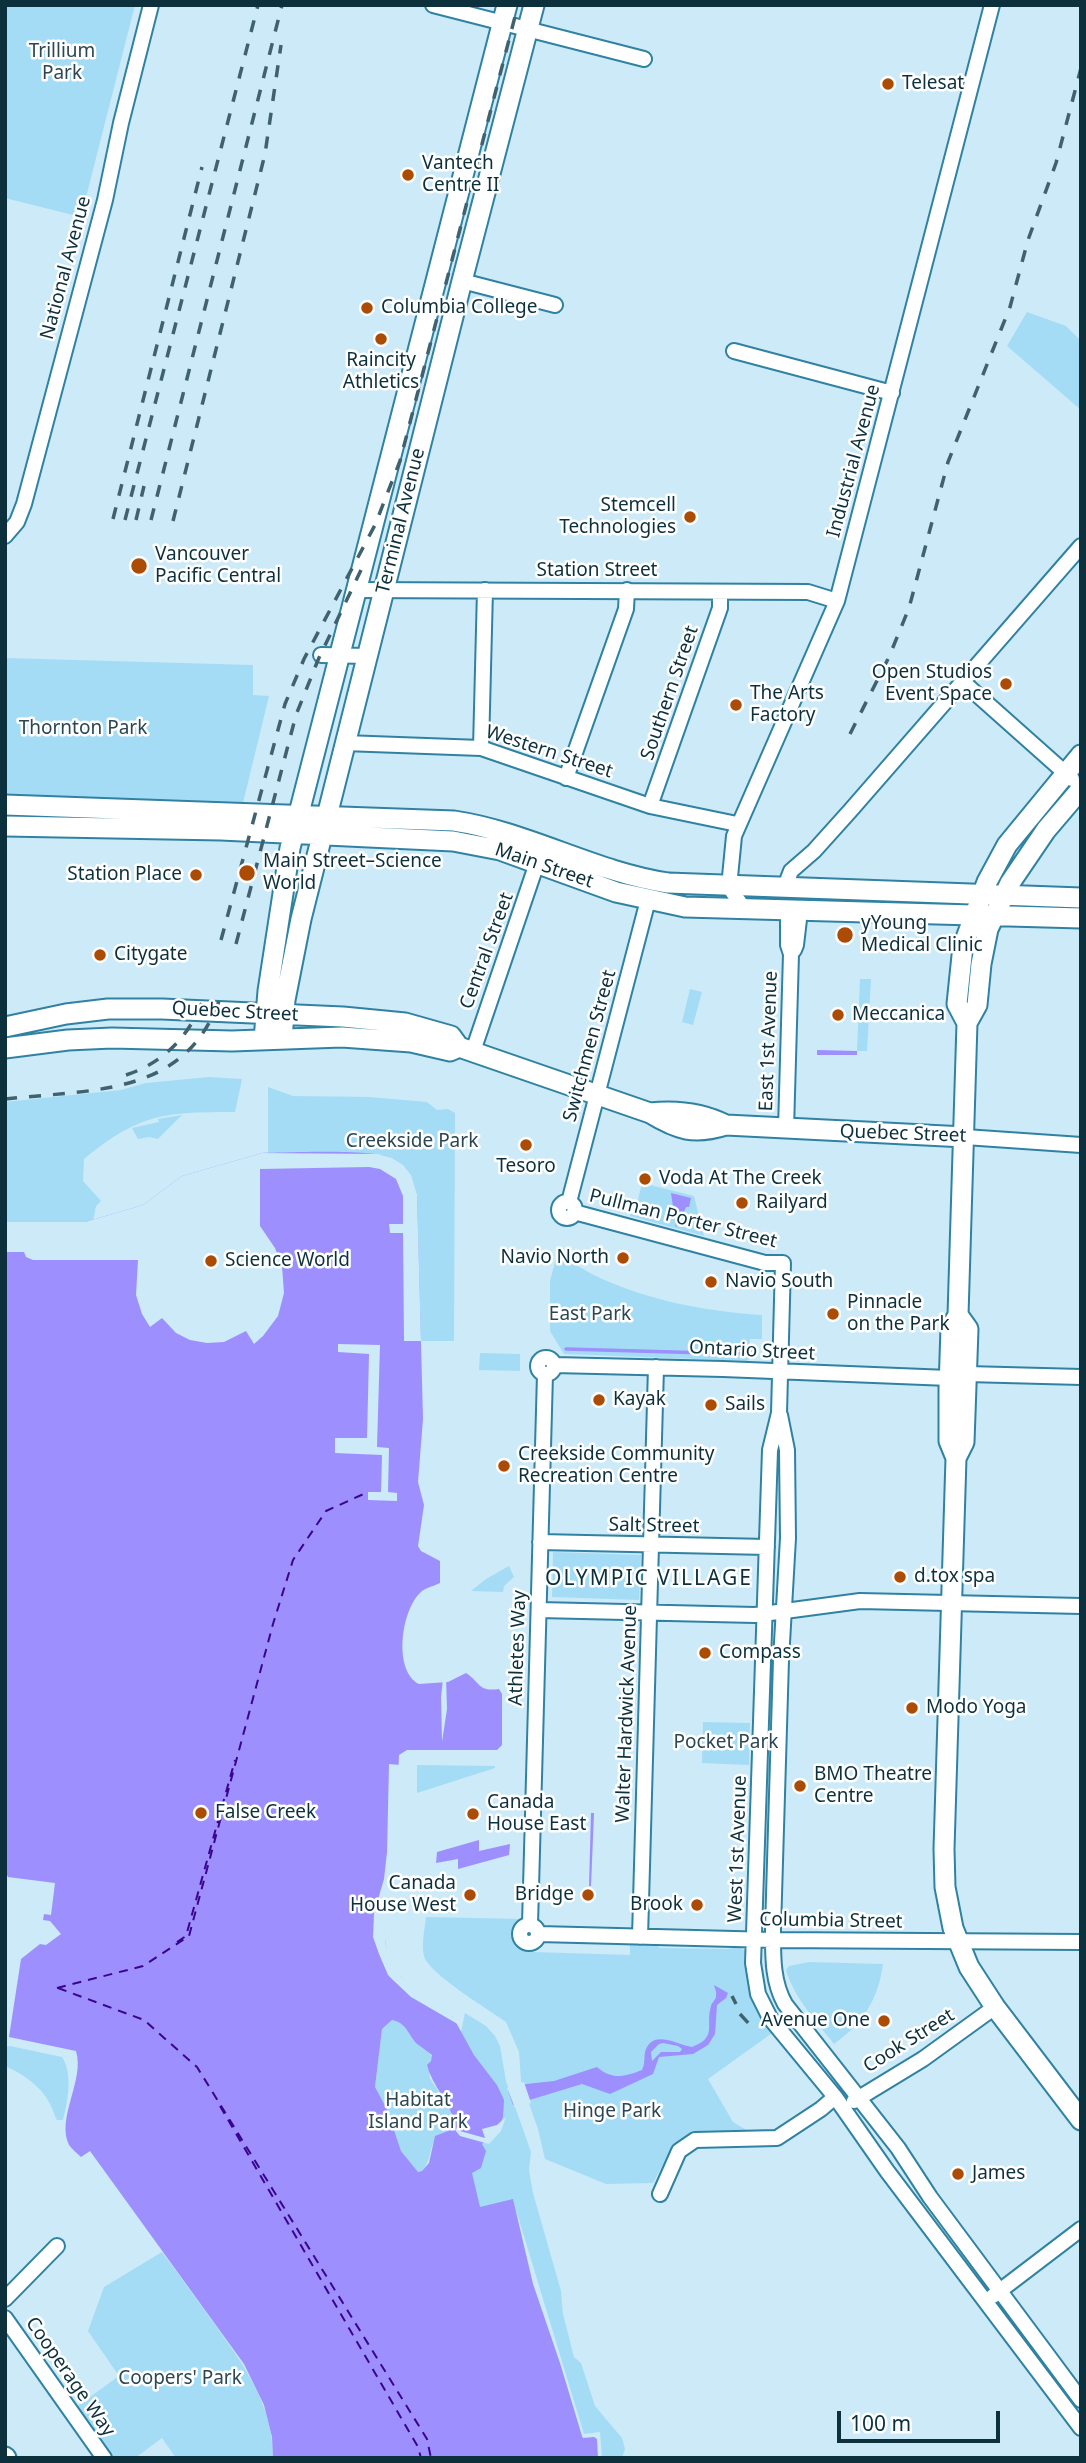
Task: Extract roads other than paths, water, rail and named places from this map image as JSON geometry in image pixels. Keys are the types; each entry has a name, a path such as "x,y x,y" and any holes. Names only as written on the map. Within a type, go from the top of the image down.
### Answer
{"main road":[{"name":"Terminal Avenue","path":"275,1014 534,5"},
{"name":"Terminal Avenue","path":"273,1040 281,900 331,655 356,590 504,15"},
{"path":"967,1023 957,1004 963,946 982,894 1007,845 1081,755"},
{"path":"1077,2108 995,2007 969,1967 949,1910 944,1868 956,1458 964,1442 958,1376 968,1329 958,1315 967,1023 977,1005 988,929 1004,895 1034,845 1081,788"},
{"name":"Main Street","path":"5,805 296,824 322,836 453,841 485,846 616,892 685,907 1081,918"},
{"name":"Main Street","path":"5,826 296,824 327,816 429,819 474,824 651,880 729,887 1081,898"},
{"name":"Quebec Street","path":"5,1027 65,1014 108,1009 275,1014 405,1023 451,1036 466,1049 650,1113 670,1111 711,1118 726,1125 965,1137"},
{"name":"Quebec Street","path":"5,1048 111,1038 273,1040 368,1037 411,1042 450,1051 466,1049"}],"street":[{"name":"National Avenue","path":"5,536 17,522 24,504 105,200 121,123 152,5"},
{"path":"433,5 504,15 528,30 645,59"},
{"name":"Industrial Avenue","path":"729,887 731,847 737,824 837,601 992,5"},
{"path":"462,281 555,305"},
{"path":"733,351 892,393"},
{"path":"784,889 792,870 814,851 1081,546"},
{"name":"Station Street","path":"356,590 808,592 837,601"},
{"path":"481,748 485,590"},
{"path":"566,778 626,609 627,590"},
{"name":"Southern Street","path":"650,806 720,608 720,592"},
{"path":"331,655 366,656"},
{"path":"963,682 1081,788"},
{"name":"Western Street","path":"344,743 481,748 650,806 737,824"},
{"path":"804,889 808,864 814,851"},
{"name":"Central Street","path":"466,1049 537,863"},
{"path":"729,887 745,910"},
{"name":"Switchmen Street","path":"572,1207 596,1094 648,900"},
{"name":"East 1st Avenue","path":"786,1129 791,954 788,945 794,911"},
{"name":"Quebec Street","path":"965,1137 1081,1145"},
{"name":"Pullman Porter Street","path":"572,1207 763,1262 783,1263 780,1372"},
{"name":"Ontario Street","path":"549,1369 656,1367 1081,1377"},
{"name":"Walter Hardwick Avenue","path":"640,1937 656,1367"},
{"name":"Athletes Way","path":"534,1929 540,1542 549,1369"},
{"path":"779,1413 780,1372"},
{"name":"West 1st Avenue","path":"779,1413 770,1450 754,1939 755,1986 765,2011 839,2102 887,2171 1081,2428"},
{"name":"West 1st Avenue","path":"779,1413 787,1450 788,1538 781,1660 773,1940 776,1984 785,2004 859,2096 1081,2400"},
{"name":"Salt Street","path":"540,1542 767,1547"},
{"path":"539,1610 766,1613 860,1601 1081,1606"},
{"name":"Columbia Street","path":"534,1929 640,1937 1081,1942"},
{"name":"Cook Street","path":"660,2194 679,2151 695,2140 777,2138 821,2109 859,2096 923,2059 995,2007"},
{"path":"985,2302 1081,2229"},
{"path":"5,2299 57,2246"},
{"name":"Cooperage Way","path":"5,2318 104,2458"}],"waterway":[{"path":"566,1349 744,1354"}],"railway":[{"path":"125,520 258,5"},
{"path":"151,520 282,5"},
{"path":"221,940 285,704 304,659 375,525 400,461 518,5"},
{"path":"173,521 265,154 281,45"},
{"path":"850,734 889,657 909,608 948,462 1010,307 1028,240 1056,163 1081,68"},
{"path":"113,519 202,167"},
{"path":"136,520 144,486"},
{"path":"236,944 296,715 318,660 361,570"},
{"path":"126,1075 153,1062 176,1044 193,1021 205,994"},
{"path":"5,1099 104,1089 134,1082 162,1070 186,1053 206,1028 221,995"},
{"path":"732,1996 736,2004"},
{"path":"740,2014 752,2027"}],"place":[{"name":"Telesat","path":"888,84"},
{"name":"Vantech Centre II","path":"408,175"},
{"name":"Columbia College","path":"367,308"},
{"name":"Raincity Athletics","path":"381,339"},
{"name":"Stemcell Technologies","path":"690,517"},
{"name":"Vancouver Pacific Central","path":"139,566"},
{"name":"Open Studios Event Space","path":"1006,684"},
{"name":"The Arts Factory","path":"736,705"},
{"name":"Main Street–Science World","path":"247,873"},
{"name":"Station Place","path":"196,875"},
{"name":"yYoung Medical Clinic","path":"845,935"},
{"name":"Citygate","path":"100,955"},
{"name":"Meccanica","path":"838,1015"},
{"name":"Tesoro","path":"526,1145"},
{"name":"Voda At The Creek","path":"645,1179"},
{"name":"Railyard","path":"742,1203"},
{"name":"Navio North","path":"623,1258"},
{"name":"Science World","path":"211,1261"},
{"name":"Navio South","path":"711,1282"},
{"name":"Pinnacle on the Park","path":"833,1314"},
{"name":"Kayak","path":"599,1400"},
{"name":"Sails","path":"711,1405"},
{"name":"Creekside Community Recreation Centre","path":"504,1466"},
{"name":"d.tox spa","path":"900,1577"},
{"name":"Compass","path":"705,1653"},
{"name":"Modo Yoga","path":"912,1708"},
{"name":"BMO Theatre Centre","path":"800,1786"},
{"name":"False Creek","path":"201,1813"},
{"name":"Canada House East","path":"473,1814"},
{"name":"Canada House West","path":"470,1895"},
{"name":"Bridge","path":"588,1895"},
{"name":"Brook","path":"697,1905"},
{"name":"Avenue One","path":"884,2021"},
{"name":"James","path":"958,2174"}],"district":[{"name":"OLYMPIC VILLAGE","path":"649,1579"}],"park label":[{"name":"Trillium Park","path":"62,63"},
{"name":"Thornton Park","path":"83,729"},
{"name":"Creekside Park","path":"412,1142"},
{"name":"East Park","path":"590,1315"},
{"name":"Pocket Park","path":"726,1743"},
{"name":"Habitat Island Park","path":"418,2112"},
{"name":"Hinge Park","path":"612,2112"},
{"name":"Coopers' Park","path":"180,2379"}]}
